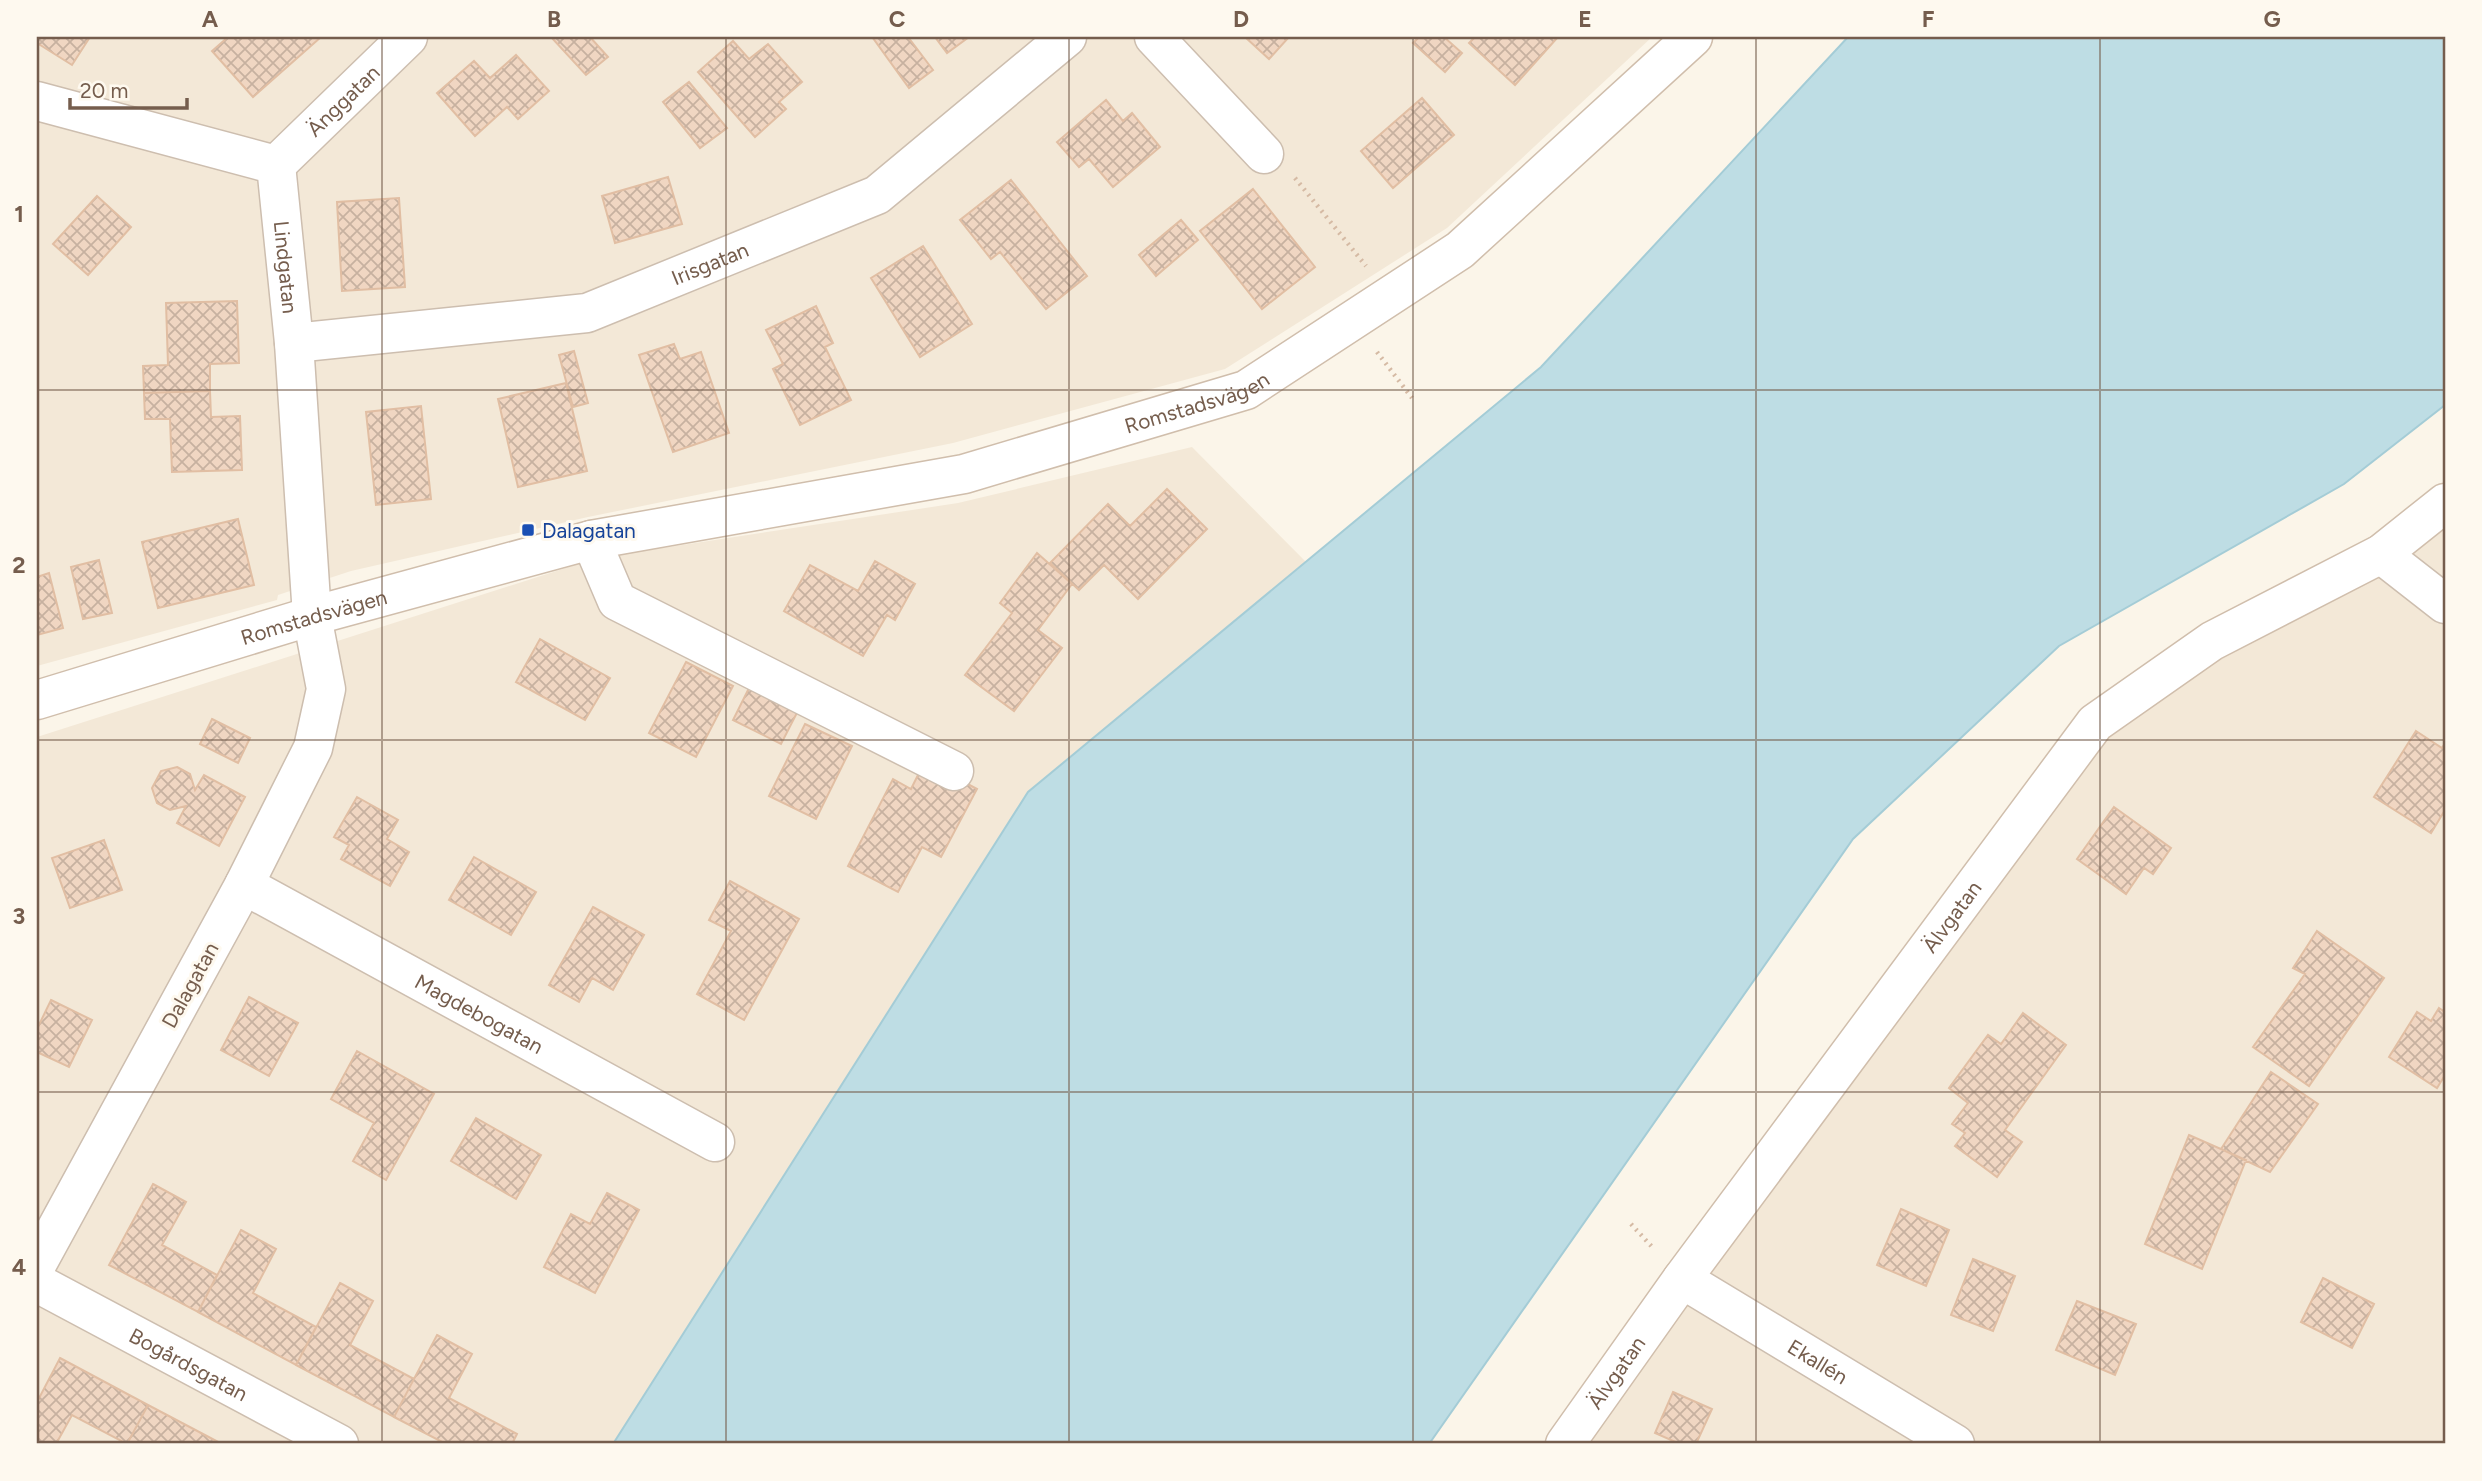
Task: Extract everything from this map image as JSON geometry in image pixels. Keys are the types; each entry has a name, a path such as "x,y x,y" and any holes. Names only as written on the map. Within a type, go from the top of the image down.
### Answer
{"street":[{"name":"Änggatan","path":"276,164 408,37"},
{"name":"Irisgatan","path":"294,343 587,313 877,195 1068,37"},
{"path":"1154,37 1264,154"},
{"name":"Romstadsvägen","path":"37,701 312,616 591,540 977,470 1245,390 1460,250 1693,37"},
{"path":"37,101 276,164"},
{"name":"Lindgatan","path":"276,164 294,343 312,616"},
{"name":"Älvgatan","path":"1565,1444 1682,1279 2095,723 2212,640 2381,554 2445,503"},
{"path":"591,540 617,601 954,771"},
{"path":"2381,554 2445,604"},
{"name":"Dalagatan","path":"37,1264 244,886 313,748 326,689 312,616"},
{"name":"Magdebogatan","path":"244,886 715,1142"},
{"name":"Ekallén","path":"1682,1279 1955,1444"},
{"name":"Bogårdsgatan","path":"37,1283 340,1444"}],"path":[{"path":"1264,154 1288,170 1390,296"},
{"path":"1352,320 1412,398"}],"shaded area":[{"path":"37,37 1652,37 1447,228 1225,369 953,443 588,517 351,571 278,595 277,600 37,666"},
{"path":"1192,447 1306,562 1028,792 613,1444 37,1444 37,737 597,558 958,503"},
{"path":"2445,513 2445,1444 1586,1444 2103,733"}],"water":[{"path":"1848,37 2445,37 2445,405 2344,484 2059,646 1853,839 1429,1444 613,1444 1028,792 1541,367"}],"building":[{"path":"37,37 90,37 72,65 37,43"},
{"path":"228,37 321,37 253,97 212,51"},
{"path":"551,37 590,37 608,57 586,75"},
{"path":"908,37 933,70 909,88 873,38"},
{"path":"935,37 969,37 947,53"},
{"path":"1245,37 1289,37 1269,59"},
{"path":"1419,37 1444,37 1462,53 1445,72 1413,43"},
{"path":"1475,37 1558,37 1515,85 1469,43"},
{"path":"733,41 749,59 768,44 802,82 779,102 786,109 755,137 698,72"},
{"path":"516,55 549,91 518,119 507,107 475,136 437,93 474,61 490,78"},
{"path":"689,82 727,128 700,148 663,102"},
{"path":"1422,98 1454,135 1393,188 1361,151"},
{"path":"1106,100 1123,121 1132,113 1160,147 1113,187 1089,159 1079,167 1057,142"},
{"path":"668,177 682,224 615,243 602,196"},
{"path":"1011,180 1087,276 1046,309 1000,252 991,259 960,220"},
{"path":"1253,189 1315,267 1262,309 1200,231"},
{"path":"97,196 131,227 88,275 53,244"},
{"path":"399,198 405,287 342,291 337,202"},
{"path":"1181,220 1198,240 1156,276 1139,255"},
{"path":"923,246 972,324 920,357 871,278"},
{"path":"237,301 239,363 210,364 210,391 144,393 143,366 168,365 166,303"},
{"path":"816,306 833,343 825,347 851,400 800,425 773,369 783,364 766,330"},
{"path":"674,344 680,359 701,352 729,433 673,452 639,355"},
{"path":"574,351 588,403 573,407 559,355"},
{"path":"566,383 587,471 518,487 498,399"},
{"path":"210,391 211,417 240,416 242,470 172,472 170,419 145,419 144,393"},
{"path":"421,406 431,499 376,505 366,412"},
{"path":"1167,489 1207,529 1138,599 1104,565 1079,590 1050,563 1108,504 1130,526"},
{"path":"238,519 254,585 158,608 142,542"},
{"path":"1037,553 1072,584 1038,630 1062,648 1014,711 965,675 1012,613 1000,603"},
{"path":"99,560 112,613 83,619 71,567"},
{"path":"875,561 915,584 895,620 887,615 863,656 784,611 810,565 858,591"},
{"path":"49,573 63,628 37,635 37,577"},
{"path":"540,639 610,678 585,720 516,682"},
{"path":"686,662 733,686 696,757 649,733"},
{"path":"753,680 801,705 781,744 733,720"},
{"path":"212,719 250,738 238,763 200,744"},
{"path":"805,724 852,746 816,819 769,796"},
{"path":"2416,731 2442,748 2445,743 2445,810 2431,833 2374,797"},
{"path":"925,761 977,789 941,857 922,847 898,892 848,866 893,779 911,789"},
{"path":"177,767 190,774 195,790 204,775 245,797 219,846 177,823 186,806 170,810 157,803 152,788 161,771"},
{"path":"357,797 398,820 387,839 409,852 390,886 341,859 349,845 334,837"},
{"path":"2114,807 2171,848 2153,874 2144,868 2126,894 2077,859"},
{"path":"104,840 122,890 70,908 52,858"},
{"path":"474,857 536,892 511,935 449,900"},
{"path":"730,881 799,919 744,1020 697,994 731,931 709,920"},
{"path":"593,907 644,935 613,990 592,978 579,1002 549,985"},
{"path":"2317,931 2384,978 2309,1086 2253,1047 2305,974 2293,968"},
{"path":"249,997 298,1023 269,1076 221,1050"},
{"path":"51,1000 92,1020 69,1067 37,1052 37,1029"},
{"path":"2439,1008 2445,1012 2445,1075 2437,1088 2389,1057 2417,1012 2431,1021"},
{"path":"2023,1013 2066,1045 2005,1130 2022,1142 1997,1177 1955,1146 1965,1133 1952,1124 1968,1103 1949,1088 1988,1035 2001,1044"},
{"path":"357,1051 434,1094 386,1180 353,1161 374,1123 331,1099"},
{"path":"2271,1072 2318,1104 2270,1172 2221,1149"},
{"path":"476,1118 541,1155 516,1199 451,1161"},
{"path":"2189,1135 2246,1160 2202,1269 2145,1244"},
{"path":"153,1184 186,1202 162,1245 217,1275 198,1312 109,1265"},
{"path":"607,1193 639,1210 595,1293 544,1267 571,1214 590,1224"},
{"path":"1901,1209 1949,1230 1926,1286 1877,1265"},
{"path":"241,1230 276,1249 253,1293 316,1327 296,1365 198,1312"},
{"path":"1973,1259 2015,1276 1993,1331 1951,1315"},
{"path":"2323,1278 2374,1304 2352,1348 2301,1322"},
{"path":"340,1283 373,1301 350,1345 414,1379 394,1417 296,1365"},
{"path":"2077,1301 2136,1324 2115,1375 2056,1350"},
{"path":"437,1335 472,1354 449,1398 517,1434 512,1444 446,1444 394,1417"},
{"path":"60,1358 148,1405 127,1444 72,1415 56,1444 37,1444 37,1402"},
{"path":"1673,1392 1712,1409 1696,1444 1680,1444 1655,1433"},
{"path":"148,1405 222,1444 127,1444"}],"place":[{"name":"Dalagatan","path":"528,530"}]}
